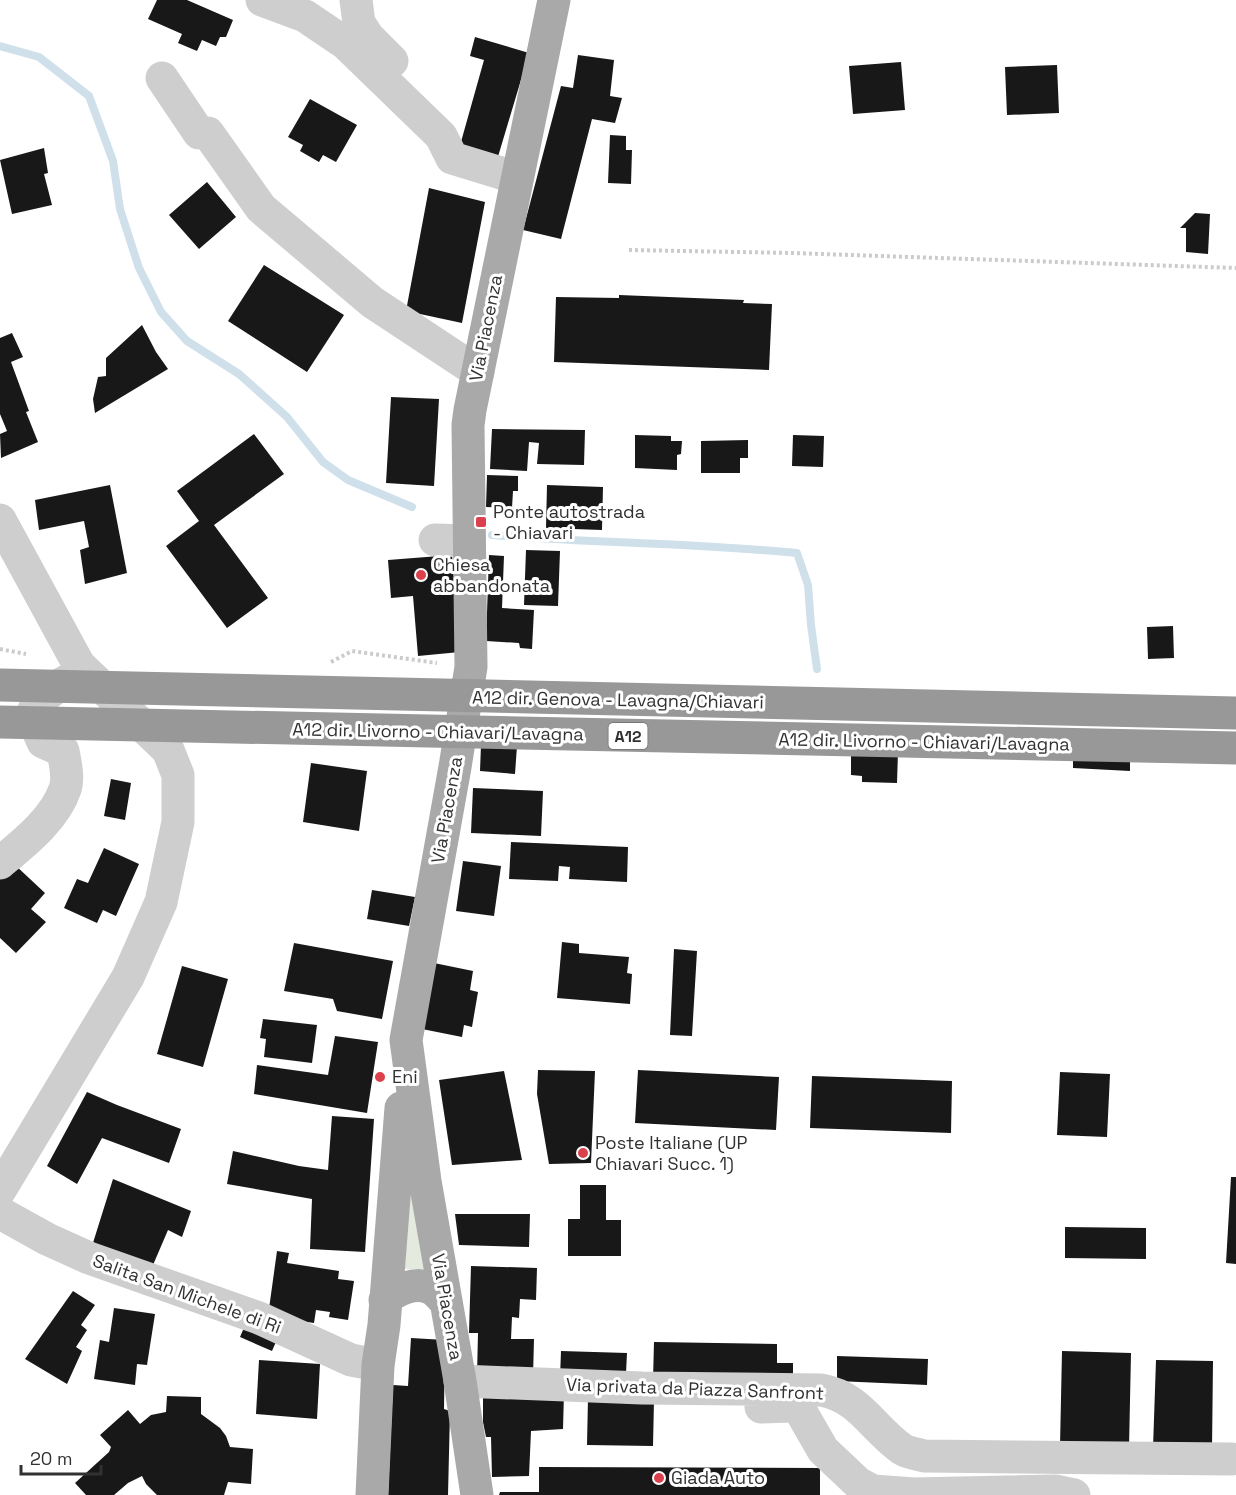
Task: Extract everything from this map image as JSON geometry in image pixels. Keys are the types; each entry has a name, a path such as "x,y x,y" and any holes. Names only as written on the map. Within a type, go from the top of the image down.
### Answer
{"highway":[{"name":"A12 dir. Genova - Lavagna/Chiavari","path":"12,686 1236,713"},
{"name":"A12 dir. Livorno - Chiavari/Lavagna","path":"10,723 1236,748"}],"main road":[{"name":"Via Piacenza","path":"477,1495 445,1301 409,1182 406,1040 471,667 468,425 554,0"},
{"path":"372,1495 378,1365 385,1300 409,1182"},
{"path":"385,1300 394,1292 414,1285 430,1288 445,1301"}],"street":[{"path":"262,0 305,16 335,36 441,136 453,158 517,178"},
{"path":"356,0 359,23 368,37 440,112 443,128 441,136"},
{"path":"162,78 178,100 194,129 199,133 208,133 261,208 372,302 478,372"},
{"path":"0,520 79,665 168,750 177,775 178,822 161,902 128,977 0,1190"},
{"path":"435,540 469,542"},
{"path":"0,863 50,815 66,788 63,751 43,742 33,715 37,704 70,679 86,673"},
{"name":"Salita San Michele di Ri","path":"0,1213 88,1258 259,1318 351,1360 378,1365"},
{"name":"Via privata da Piazza Sanfront","path":"460,1381 821,1390 836,1393 852,1402 904,1450 924,1456 1232,1459"},
{"path":"711,1389 712,1404 718,1408 790,1406 800,1410 824,1450 852,1477 873,1491 914,1494 1055,1491 1074,1495"}],"path":[{"path":"629,250 1236,268"}],"shaded area":[{"path":"415,1197 429,1269 405,1269 407,1198"}],"building":[{"path":"157,0 187,0 233,20 226,37 220,37 216,46 202,40 197,51 178,43 182,34 148,19"},
{"path":"475,37 529,53 497,160 459,149 484,60 470,56"},
{"path":"578,55 614,60 610,96 622,98 615,123 592,119 561,239 523,230 561,86 573,88"},
{"path":"901,62 905,110 853,114 849,66"},
{"path":"1057,65 1059,113 1007,115 1005,67"},
{"path":"310,99 357,125 336,162 323,155 319,162 300,151 303,145 288,137"},
{"path":"610,135 626,136 626,150 632,150 631,184 608,183"},
{"path":"44,148 48,173 44,174 52,205 12,214 0,160"},
{"path":"207,182 236,217 199,249 169,215"},
{"path":"429,188 485,202 462,323 406,311"},
{"path":"1195,213 1210,214 1208,254 1186,252 1186,228 1180,228"},
{"path":"264,265 344,315 307,372 228,321"},
{"path":"619,295 744,300 743,303 772,304 769,370 554,362 556,297 619,298"},
{"path":"142,325 168,369 95,413 93,399 98,377 106,376 106,358"},
{"path":"12,333 23,357 11,362 38,442 1,458 0,434 7,431 0,414 0,338"},
{"path":"391,397 439,399 434,486 386,483"},
{"path":"492,429 585,430 584,465 537,464 539,443 529,442 527,471 490,469"},
{"path":"254,434 284,474 214,525 268,598 227,628 166,546 199,521 177,491"},
{"path":"635,435 671,436 671,441 682,441 681,454 677,455 677,470 635,468"},
{"path":"793,435 824,436 823,467 792,466"},
{"path":"748,440 748,458 740,458 740,473 701,473 701,441"},
{"path":"487,475 518,476 518,491 513,491 512,508 486,507"},
{"path":"110,485 127,573 85,584 80,550 89,547 84,521 39,530 35,500"},
{"path":"547,485 603,487 602,530 546,528"},
{"path":"526,550 560,551 558,606 524,605"},
{"path":"452,555 460,652 418,656 413,596 391,598 388,560"},
{"path":"489,555 504,556 502,608 534,610 532,649 520,648 519,643 486,641"},
{"path":"1173,626 1174,658 1148,659 1147,627"},
{"path":"481,745 517,746 515,774 480,771"},
{"path":"851,750 898,751 897,783 862,782 862,776 851,775"},
{"path":"1073,754 1130,755 1130,771 1073,768"},
{"path":"311,763 367,771 359,831 303,822"},
{"path":"111,779 131,783 125,820 104,816"},
{"path":"473,788 543,791 541,836 471,833"},
{"path":"511,842 628,847 627,882 569,879 570,867 559,866 558,881 509,879"},
{"path":"104,848 139,864 116,916 103,910 97,923 64,908 77,879 88,883"},
{"path":"463,861 501,866 494,916 456,911"},
{"path":"14,864 45,893 31,909 46,922 16,953 0,938 0,878"},
{"path":"372,890 415,897 409,926 367,919"},
{"path":"562,942 579,944 579,953 629,957 627,973 632,974 630,1004 557,998"},
{"path":"294,943 393,961 382,1019 337,1011 333,999 284,991"},
{"path":"674,949 697,951 692,1036 670,1035"},
{"path":"434,963 473,971 470,990 478,992 472,1027 464,1025 462,1037 422,1029"},
{"path":"182,966 228,979 203,1067 157,1054"},
{"path":"263,1019 317,1025 312,1063 264,1057 266,1039 260,1038"},
{"path":"335,1036 378,1042 367,1113 254,1094 257,1065 328,1075"},
{"path":"538,1070 595,1071 591,1163 549,1164 537,1094"},
{"path":"638,1070 779,1077 776,1130 635,1123"},
{"path":"504,1071 522,1160 452,1165 439,1080"},
{"path":"1060,1072 1110,1074 1107,1137 1057,1135"},
{"path":"812,1076 952,1081 951,1133 810,1128"},
{"path":"87,1092 181,1129 169,1163 102,1138 77,1184 47,1166"},
{"path":"332,1116 374,1119 365,1252 310,1249 312,1199 227,1184 233,1151 328,1170"},
{"path":"1231,1177 1236,1177 1236,1264 1226,1263"},
{"path":"113,1179 191,1211 182,1237 168,1230 153,1265 92,1246"},
{"path":"580,1185 606,1185 606,1220 621,1220 621,1256 568,1256 568,1219 580,1219"},
{"path":"455,1214 530,1214 529,1247 459,1245"},
{"path":"1065,1227 1146,1228 1146,1259 1065,1258"},
{"path":"277,1251 289,1253 287,1263 339,1271 338,1279 354,1281 348,1320 329,1317 330,1312 316,1310 314,1323 268,1316"},
{"path":"471,1266 537,1268 536,1300 520,1299 519,1318 512,1317 511,1339 534,1339 533,1377 477,1375 478,1333 469,1333"},
{"path":"73,1291 95,1305 81,1325 87,1330 76,1347 82,1351 67,1384 25,1359"},
{"path":"114,1308 155,1314 147,1365 137,1364 135,1385 94,1379 100,1340 109,1342"},
{"path":"246,1323 278,1337 272,1351 240,1337"},
{"path":"411,1338 445,1340 444,1409 450,1411 448,1495 388,1495 393,1385 408,1386"},
{"path":"654,1342 777,1344 777,1363 793,1363 793,1382 653,1380"},
{"path":"561,1351 627,1353 626,1373 560,1378"},
{"path":"1062,1351 1131,1353 1129,1448 1060,1446"},
{"path":"837,1356 928,1359 927,1385 837,1381"},
{"path":"259,1360 320,1364 317,1419 256,1414"},
{"path":"1156,1360 1213,1361 1212,1449 1153,1448"},
{"path":"483,1390 564,1392 563,1429 531,1431 529,1476 492,1477 491,1437 486,1437 483,1422"},
{"path":"167,1396 201,1397 201,1414 220,1428 230,1447 253,1449 251,1484 228,1482 224,1495 157,1495 146,1484 142,1476 128,1483 114,1495 86,1495 75,1483 109,1452 111,1447 100,1435 128,1410 140,1424 151,1415 166,1412"},
{"path":"588,1398 654,1400 653,1446 587,1445"},
{"path":"539,1467 820,1468 820,1495 499,1495 500,1492 539,1492"}],"waterway":[{"path":"0,46 39,57 89,96 113,161 120,209 139,268 161,312 187,341 239,374 287,417 323,462 348,480 412,507"},
{"path":"492,535 797,553 808,585 817,669"}],"place":[{"name":"Ponte autostrada - Chiavari","path":"481,522"},
{"name":"Chiesa abbandonata","path":"421,575"},
{"name":"Eni","path":"380,1077"},
{"name":"Poste Italiane (UP Chiavari Succ. 1)","path":"583,1153"},
{"name":"Giada Auto","path":"659,1478"}]}
